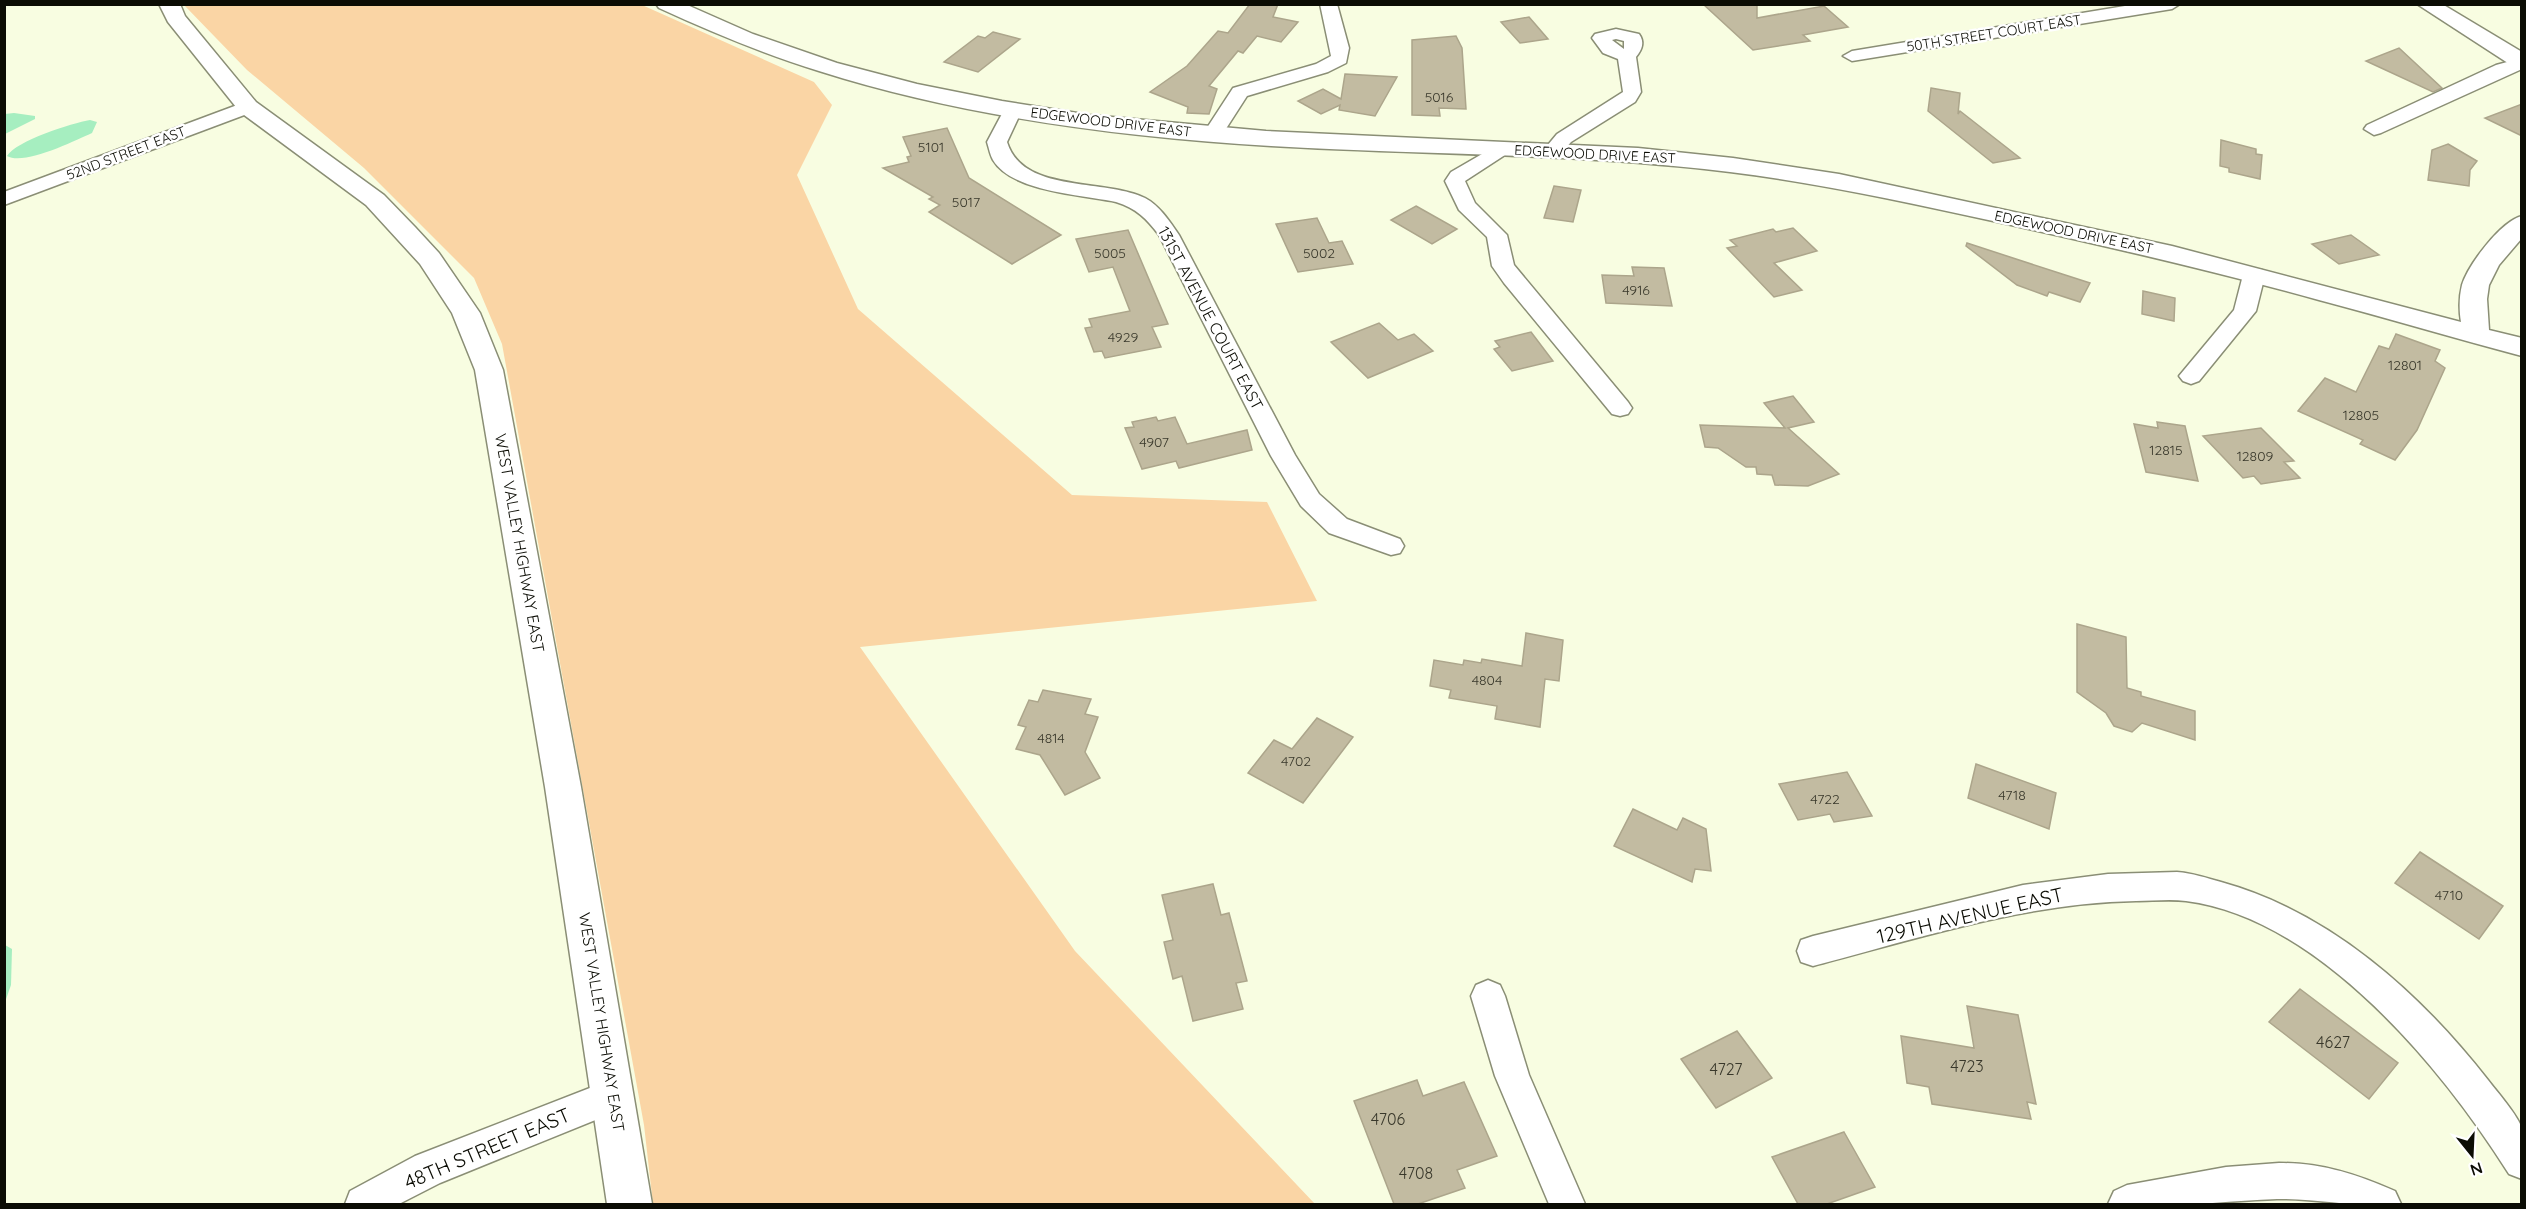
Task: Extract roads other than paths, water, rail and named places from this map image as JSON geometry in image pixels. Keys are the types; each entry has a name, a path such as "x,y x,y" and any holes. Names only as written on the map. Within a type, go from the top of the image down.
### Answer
{"street":[{"name":"WEST VALLEY HIGHWAY EAST","path":"169,4 175,18 248,106 375,200 430,259 466,313 480,343 489,370 590,938 630,1204"},
{"name":"EDGEWOOD DRIVE EAST","path":"666,4 711,25 799,57 887,82 1013,110 1213,134 1700,160 1793,173 1932,200 2158,250 2522,347"},
{"path":"1213,134 1240,92 1322,68 1340,58 1340,48 1328,4"},
{"path":"2427,4 2522,62"},
{"name":"50TH STREET COURT EAST","path":"1852,56 2163,5"},
{"path":"1552,152 1564,138 1628,98 1633,85 1627,56"},
{"path":"2374,129 2502,69 2522,62"},
{"name":"52ND STREET EAST","path":"4,199 248,106"},
{"name":"131ST AVENUE COURT EAST","path":"1013,110 997,142 1001,159 1022,176 1051,184 1119,196 1135,202 1157,218 1169,235 1283,456 1310,500 1338,526 1391,546"},
{"path":"1501,148 1458,176 1455,188 1466,206 1497,235 1503,266 1620,408"},
{"path":"2476,336 2470,306 2478,275 2522,223"},
{"path":"2191,376 2245,310 2254,275"},
{"name":"129TH AVENUE EAST","path":"1813,951 2030,897 2116,886 2190,887 2236,899 2287,923 2323,946 2349,964 2401,1007 2439,1048 2497,1119 2522,1161"},
{"path":"1488,996 1512,1076 1567,1204"},
{"name":"48TH STREET EAST","path":"363,1204 428,1169 613,1096"},
{"path":"2127,1204 2193,1191 2298,1182 2326,1184 2357,1193 2382,1204"}]}
